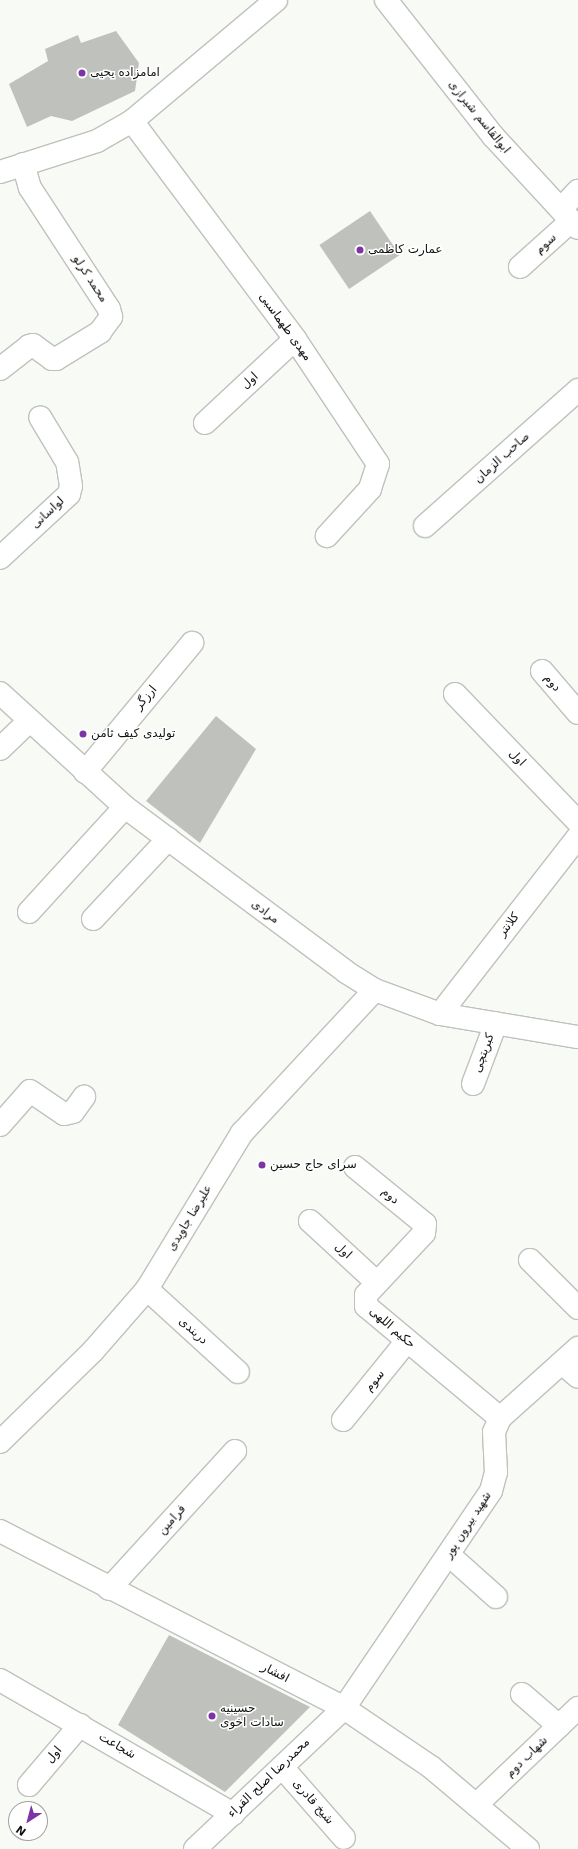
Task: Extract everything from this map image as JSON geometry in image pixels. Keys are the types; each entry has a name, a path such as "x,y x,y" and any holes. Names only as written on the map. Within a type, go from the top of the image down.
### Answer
{"street":[{"path":"0,172 97,141 132,121 276,0"},
{"name":"ابوالقاسم شیرازی","path":"386,0 493,136 570,220"},
{"name":"مهدی طهماسبی","path":"132,121 295,339 378,464 370,489 327,536"},
{"name":"محمد کرلو","path":"0,369 29,346 34,345 52,359 56,359 100,332 111,317 109,309 30,188 23,164"},
{"name":"سوم","path":"520,267 570,220 578,191"},
{"name":"اول","path":"205,423 295,339"},
{"name":"صاحب الزمان","path":"425,526 578,390"},
{"name":"لواسانی","path":"0,558 69,494 71,486 66,462 40,417"},
{"name":"ارزگر","path":"85,772 192,643"},
{"name":"دوم","path":"542,671 576,707"},
{"name":"مرادی","path":"0,693 125,807 346,972 375,990 440,1014 578,1037"},
{"name":"اول","path":"455,694 578,822"},
{"path":"0,749 29,721"},
{"path":"29,912 125,807"},
{"name":"کلانتر","path":"440,1014 578,837"},
{"path":"93,919 168,838"},
{"name":"علیرضا جاویدی","path":"0,1442 93,1350 147,1289 242,1133 375,990"},
{"name":"کبریتچی","path":"473,1084 496,1023"},
{"path":"0,1125 30,1091 64,1114 73,1112 84,1097"},
{"name":"دوم","path":"355,1167 425,1224"},
{"name":"اول","path":"310,1221 376,1282"},
{"name":"حکیم اللهی","path":"425,1224 424,1232 376,1282 366,1295 366,1306 500,1418"},
{"path":"530,1260 578,1308"},
{"name":"دربندی","path":"147,1289 238,1372"},
{"name":"سوم","path":"343,1420 407,1341"},
{"path":"500,1418 570,1370 578,1348"},
{"name":"شهید بیرون پور","path":"344,1708 491,1491 496,1472 494,1432 500,1418"},
{"name":"فرامین","path":"109,1589 235,1451"},
{"name":"افشار","path":"0,1531 109,1589 344,1708 431,1767 528,1849"},
{"path":"449,1555 496,1597"},
{"name":"شجاعت","path":"3,1686 80,1725 233,1814"},
{"path":"522,1694 559,1726"},
{"name":"محمدرضا اصلح القراء","path":"207,1845 233,1814 344,1708"},
{"name":"شهاب دوم","path":"476,1805 578,1708"},
{"name":"اول","path":"29,1785 80,1725"},
{"name":"شیخ قادری","path":"282,1767 344,1838"}],"building":[{"name":"امامزاده یحیی","path":"116,31 139,63 135,91 72,121 51,116 27,127 9,84 48,61 45,49 78,35 81,43"},
{"name":"عمارت کاظمی","path":"370,211 400,255 349,289 319,245"},
{"path":"216,716 256,749 200,843 146,801"},
{"name":"حسینیه سادات اخوی","path":"169,1635 310,1707 225,1792 118,1725"}],"place":[{"name":"امامزاده یحیی","path":"82,73"},
{"name":"عمارت کاظمی","path":"360,250"},
{"name":"تولیدی کیف ثامن","path":"83,734"},
{"name":"سرای حاج حسین","path":"262,1165"},
{"name":"حسینیه سادات اخوی","path":"212,1716"}]}
